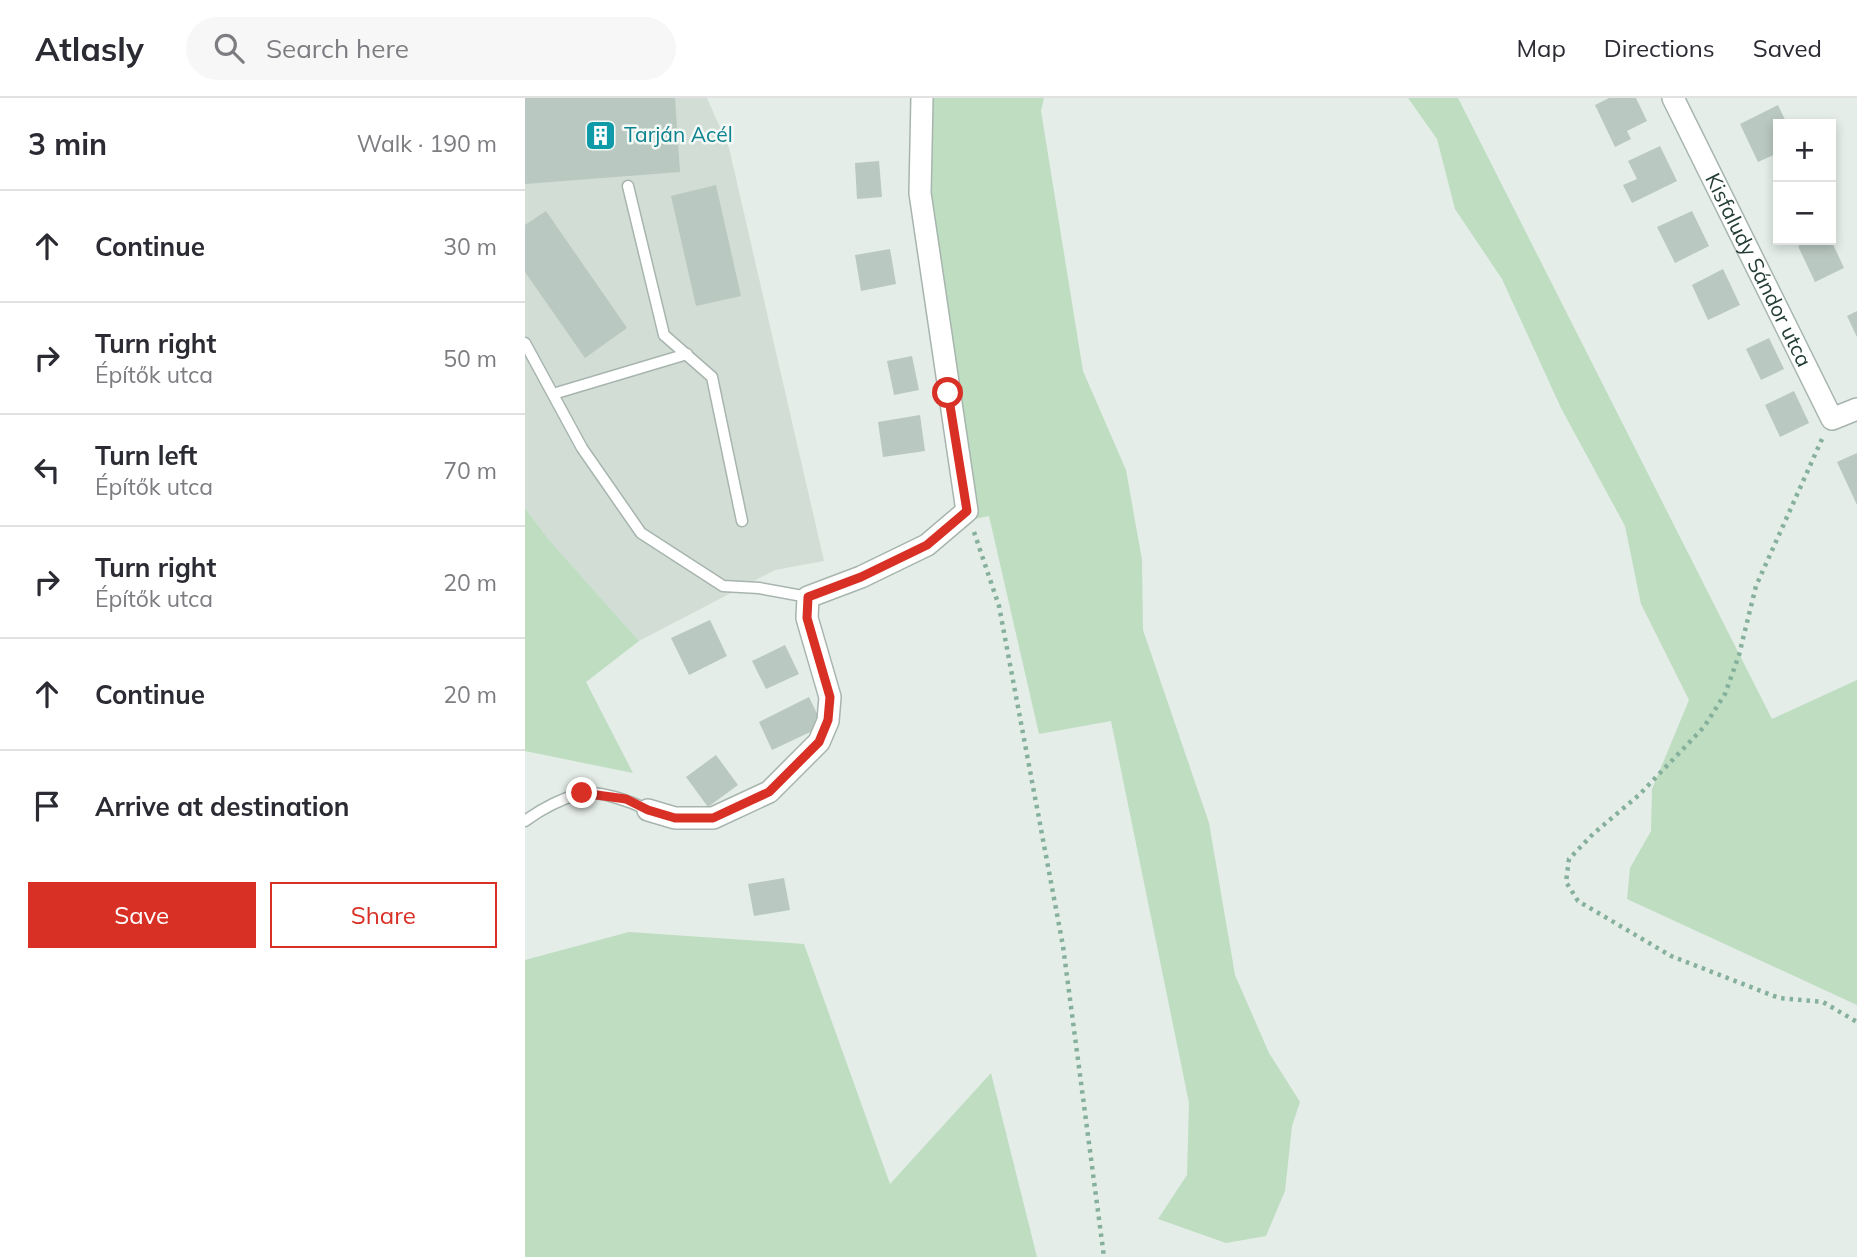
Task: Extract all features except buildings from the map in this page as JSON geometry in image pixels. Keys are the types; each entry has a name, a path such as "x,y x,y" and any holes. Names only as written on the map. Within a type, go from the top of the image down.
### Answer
{"street":[{"path":"648,810 675,818 713,818 769,792 819,742 828,720 830,697 807,618 808,597 861,577 927,545 967,511 920,193 922,98"},
{"name":"Kisfaludy Sándor utca","path":"1673,98 1832,419"},
{"path":"1832,419 1857,409"}],"lane":[{"path":"628,186 664,335 712,377 742,521"},
{"path":"525,343 582,448 641,533 723,586 759,588 808,597"},
{"path":"553,394 687,354"},
{"path":"525,821 534,814 582,793 626,799 648,810"}],"path":[{"path":"1832,419 1756,586 1739,654 1725,694 1705,727 1639,795 1593,834 1569,859 1566,882 1579,901 1671,956 1779,998 1823,1002 1857,1022"},
{"path":"967,511 999,606 1063,946 1104,1257"}],"shaded area":[{"path":"525,98 707,98 729,148 824,561 775,570 639,641 549,540 525,508"}],"green space":[{"path":"917,98 1044,98 1041,111 1083,371 1126,470 1142,560 1143,630 1209,823 1235,975 1269,1053 1300,1102 1292,1126 1285,1191 1266,1236 1226,1243 1158,1219 1187,1175 1189,1103 1111,721 1039,734 989,516 961,522"},
{"path":"1408,98 1458,98 1772,719 1857,680 1857,1005 1627,899 1630,868 1651,831 1652,789 1689,700 1641,604 1625,526 1561,408 1502,279 1455,209 1437,139"},
{"path":"525,508 549,540 639,641 586,682 633,773 525,751"},
{"path":"629,932 804,944 890,1184 991,1073 1037,1257 525,1257 525,960"}],"place":[{"name":"Tarján Acél","path":"601,135"}],"route":[{"path":"582,793 626,799 648,810 675,818 713,818 769,792 819,742 828,720 830,697 807,618 808,597 861,577 927,545 967,511 948,393"}]}
